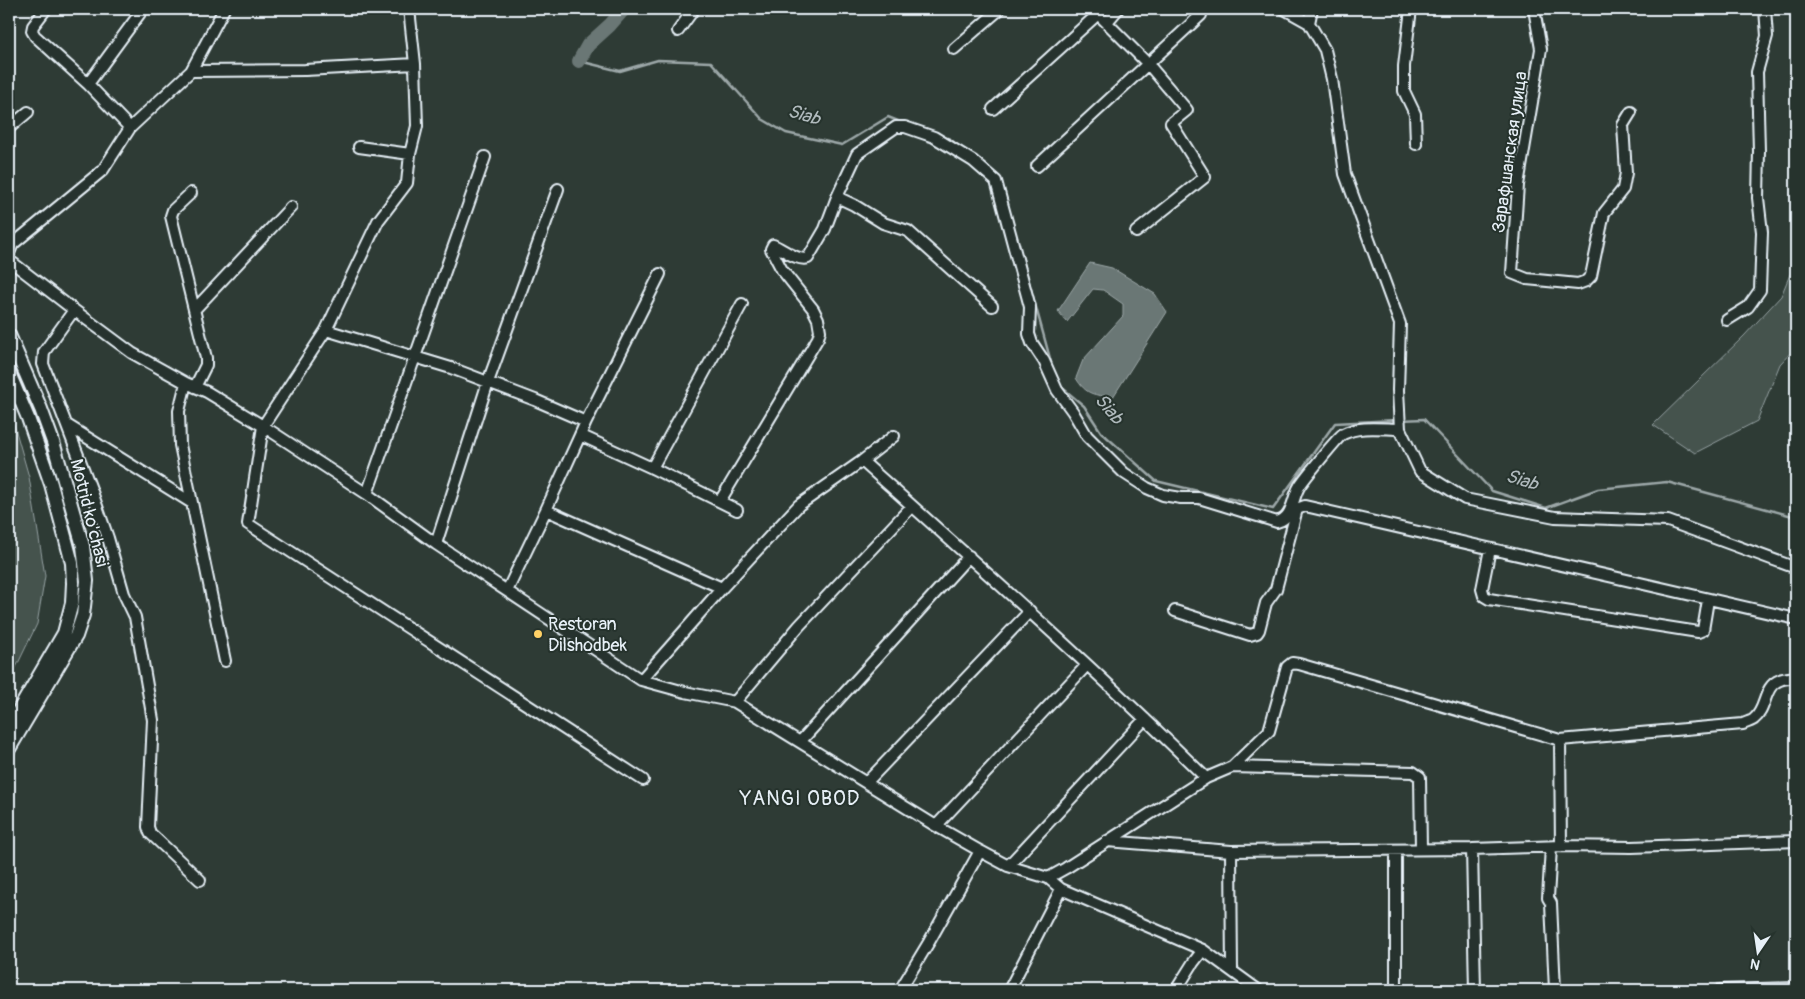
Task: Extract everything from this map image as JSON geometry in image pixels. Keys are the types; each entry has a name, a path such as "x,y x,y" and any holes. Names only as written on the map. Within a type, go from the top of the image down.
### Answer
{"main road":[{"name":"Motrid ko'chasi","path":"9,335 53,442 83,546 87,581 83,614 76,636 9,749"},
{"name":"Motrid ko'chasi","path":"9,373 28,418 51,484 72,563 73,583 71,608 64,633 9,726"}],"street":[{"path":"46,9 33,26 32,31 35,36 88,84 130,128"},
{"path":"88,84 143,9"},
{"path":"9,254 13,244 103,170 130,128 190,71 224,9"},
{"path":"409,9 415,64 417,126 410,154 407,183 378,221 326,330 263,426 248,524 643,780"},
{"path":"678,31 694,9"},
{"path":"954,49 1000,9"},
{"path":"1106,22 1118,9"},
{"path":"1284,9 1309,24 1325,50 1332,79 1345,174 1400,324 1398,390 1400,429 1420,471 1465,499 1555,517 1668,521 1796,568"},
{"path":"1309,24 1312,9"},
{"path":"1411,9 1404,66 1404,91 1414,114 1416,144"},
{"name":"Зарафшанская улица","path":"1534,9 1541,49 1518,184 1512,273 1527,279 1578,284 1586,282 1591,276 1604,213 1623,189 1626,173 1623,125 1631,112"},
{"path":"1727,320 1748,307 1760,290 1762,232 1758,198 1757,72 1767,36 1765,9"},
{"path":"993,108 1096,11 1148,64 1187,110 1171,123 1205,177 1136,232"},
{"path":"1037,166 1201,15"},
{"path":"190,71 305,70 415,64"},
{"path":"9,128 28,112"},
{"path":"720,501 818,338 820,331 818,319 813,309 782,270 771,249 773,245 788,251 796,258 804,260 808,258 825,229 837,197 857,154 896,127 905,127 934,137 973,160 996,181 1030,307 1029,334 1032,343 1044,361 1057,390 1087,436 1124,473 1147,488 1162,495 1199,498 1277,522 1289,520 1297,509 1305,506 1796,619"},
{"path":"359,147 410,154"},
{"path":"367,494 485,157"},
{"path":"436,544 488,382 558,189"},
{"path":"190,193 173,210 171,216 206,365 191,385 179,411 180,444 225,661"},
{"path":"837,197 883,223 908,231 992,306"},
{"path":"194,309 291,207"},
{"path":"9,260 132,353 207,392 263,426 367,494 436,544 641,680 735,702 980,852 1008,866 1048,878 1061,889 1203,950 1254,989"},
{"path":"507,590 586,422 660,274"},
{"path":"652,468 742,304"},
{"path":"74,310 44,352 43,364 108,538 124,594 135,617 153,720 148,827 150,833 200,880"},
{"path":"326,330 451,368 586,422"},
{"path":"67,425 192,503"},
{"path":"1175,611 1250,634 1256,633 1259,630 1266,603 1276,589 1289,520 1299,487 1342,434 1357,429 1400,429"},
{"path":"580,435 737,510"},
{"path":"641,680 722,588 799,505 894,436"},
{"path":"862,461 1030,611 1206,778"},
{"path":"735,702 799,626 912,506"},
{"path":"546,510 722,588"},
{"path":"1490,549 1482,589 1484,596 1489,600 1698,632 1703,630 1708,600"},
{"path":"800,742 969,556"},
{"path":"866,783 1030,611"},
{"path":"1048,878 1206,778 1232,767 1269,731 1287,667 1292,663 1560,740 1743,724 1754,720 1759,714 1770,689 1775,683 1781,680 1796,678"},
{"path":"936,826 1087,665"},
{"path":"1008,866 1145,719"},
{"path":"1555,990 1551,903 1548,898 1556,846 1560,740"},
{"path":"1232,767 1413,772 1420,777 1420,848"},
{"path":"1107,841 1231,851 1472,849 1796,841"},
{"path":"1472,849 1475,990"},
{"path":"1396,850 1396,990"},
{"path":"1231,851 1232,971"},
{"path":"900,990 930,942 980,852"},
{"path":"1009,990 1061,889"},
{"path":"1176,990 1203,950"},
{"path":"1720,990 1796,988"}],"shaded area":[{"path":"1796,260 1796,347 1780,364 1757,421 1695,453 1653,425 1744,336 1781,296"},
{"path":"1090,263 1112,268 1155,294 1167,312 1113,397 1101,396 1087,391 1076,378 1083,360 1123,316 1123,304 1103,290 1093,289 1067,322 1058,311"},
{"path":"9,407 29,477 45,576 37,624 9,682"}],"waterway":[{"name":"Siab","path":"579,61 588,45 624,9"},
{"name":"Siab","path":"579,61 620,71 658,60 711,62 762,119 786,133 842,145 888,117 903,123"},
{"name":"Siab","path":"941,136 950,139 962,149"},
{"name":"Siab","path":"1023,260 1054,373"},
{"name":"Siab","path":"1059,385 1084,406 1101,432 1156,481 1273,509 1335,423 1396,420"},
{"name":"Siab","path":"1401,420 1424,419 1492,491 1546,508 1598,489 1667,482 1796,517"}],"place":[{"name":"Restoran Dilshodbek","path":"538,634"}],"district":[{"name":"YANGI OBOD","path":"800,798"}]}
